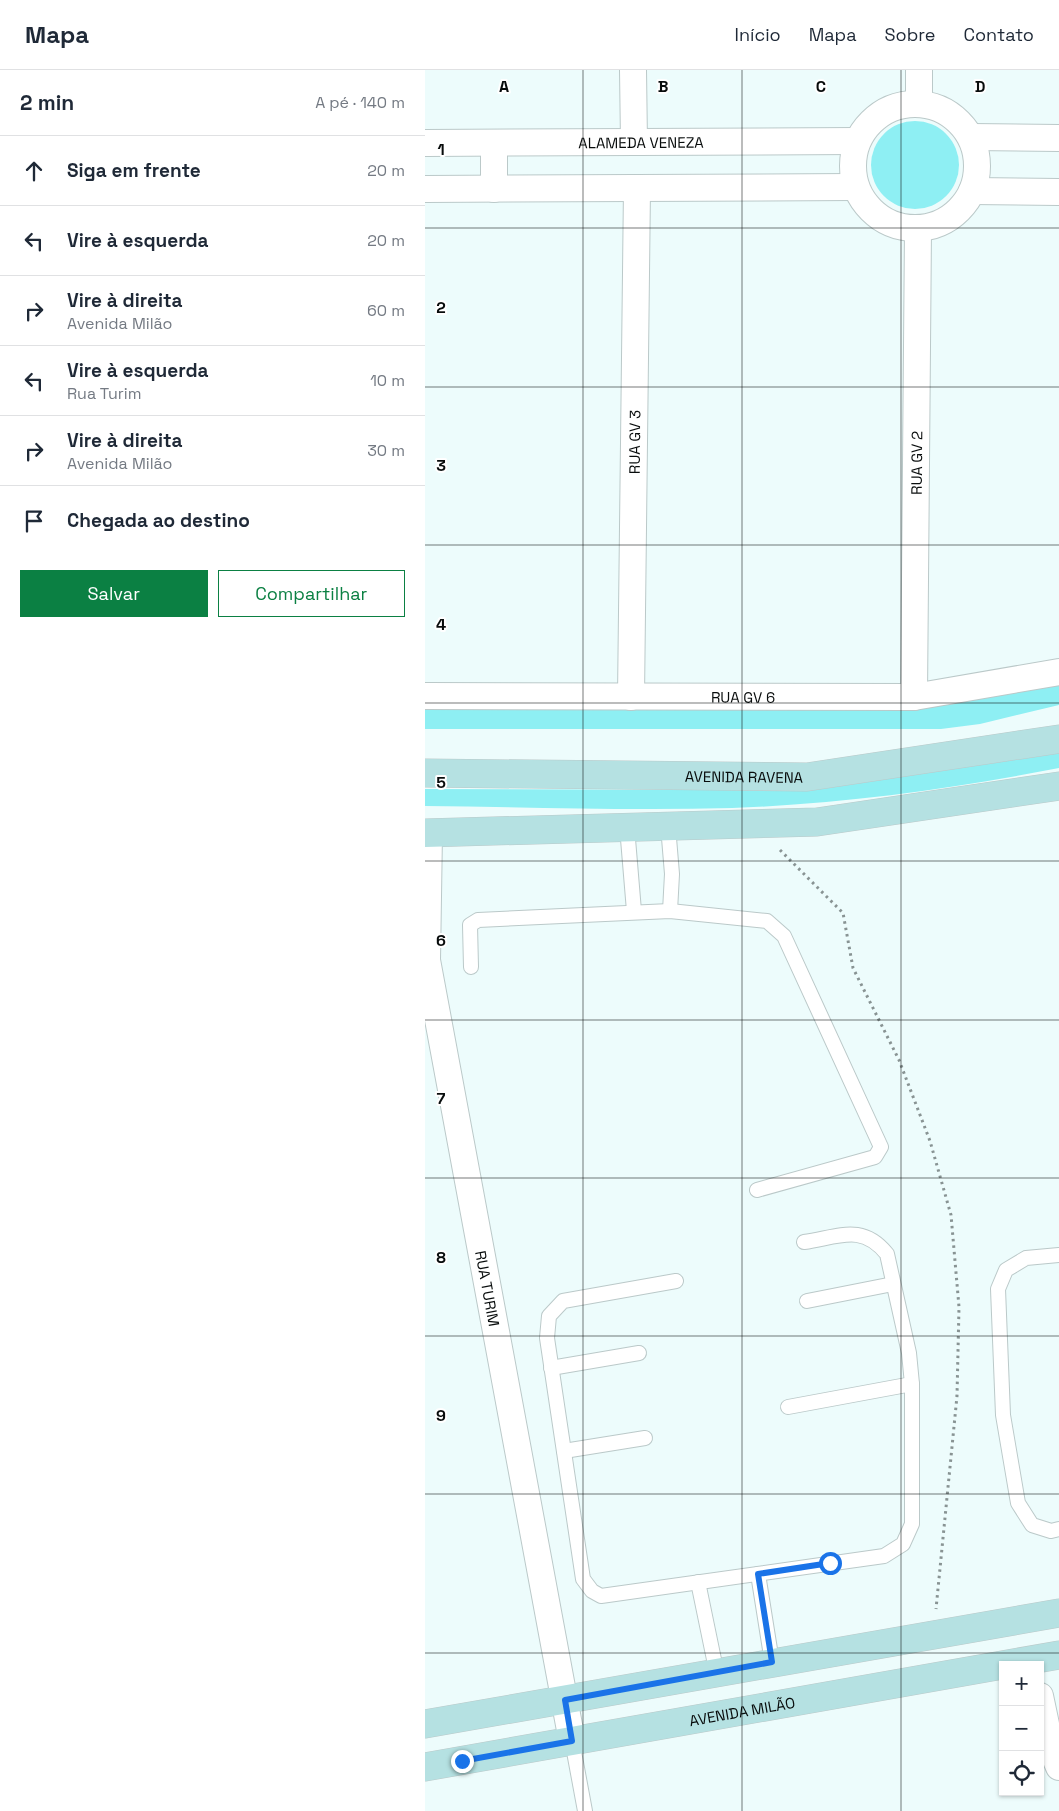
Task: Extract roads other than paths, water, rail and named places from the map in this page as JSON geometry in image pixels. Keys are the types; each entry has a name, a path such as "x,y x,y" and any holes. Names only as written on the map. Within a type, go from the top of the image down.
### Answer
{"main road":[{"name":"AVENIDA RAVENA","path":"425,773 807,777 1059,739"},
{"path":"427,833 817,822 1059,786"},
{"path":"425,1724 1059,1613"},
{"name":"AVENIDA MILÃO","path":"1037,1661 1059,1655"},
{"name":"AVENIDA MILÃO","path":"425,1767 999,1668"}],"street":[{"path":"633,70 633,142"},
{"path":"919,70 919,104"},
{"path":"919,104 934,107 949,114 961,124 971,137 977,155 977,173 972,191 963,206 950,218 935,225 918,229 898,226 880,218 865,204 855,187 852,172 853,156 857,141 867,125 882,113 899,105 919,104"},
{"path":"971,137 1059,138"},
{"name":"ALAMEDA VENEZA","path":"425,143 857,141"},
{"path":"494,143 494,188"},
{"path":"425,189 855,187"},
{"name":"RUA GV 3","path":"631,697 637,188"},
{"path":"972,191 1059,192"},
{"name":"RUA GV 2","path":"914,697 918,229"},
{"name":"RUA GV 6","path":"425,696 914,697 1059,672"},
{"name":"RUA TURIM","path":"427,833 427,960 572,1741"},
{"path":"1043,1706 1058,1762"}],"lane":[{"path":"669,826 670,911"},
{"path":"627,827 633,911"},
{"path":"471,967 469,925 478,920 633,911 670,911 767,921 784,936 881,1148 875,1157 757,1190"},
{"path":"676,1281 563,1301 549,1316 547,1338 583,1579 592,1591 601,1596 884,1556 903,1544 912,1524 912,1384 909,1353 887,1254 876,1241 859,1234 804,1242"},
{"path":"1059,1254 1026,1258 1005,1270 998,1289 1003,1415 1017,1503 1032,1525 1051,1531 1059,1530"},
{"path":"807,1301 893,1284"},
{"path":"551,1368 639,1353"},
{"path":"788,1406 912,1384"},
{"path":"564,1451 645,1438"},
{"path":"758,1574 772,1662"},
{"path":"698,1582 717,1674"},
{"path":"572,1741 585,1811"}]}
